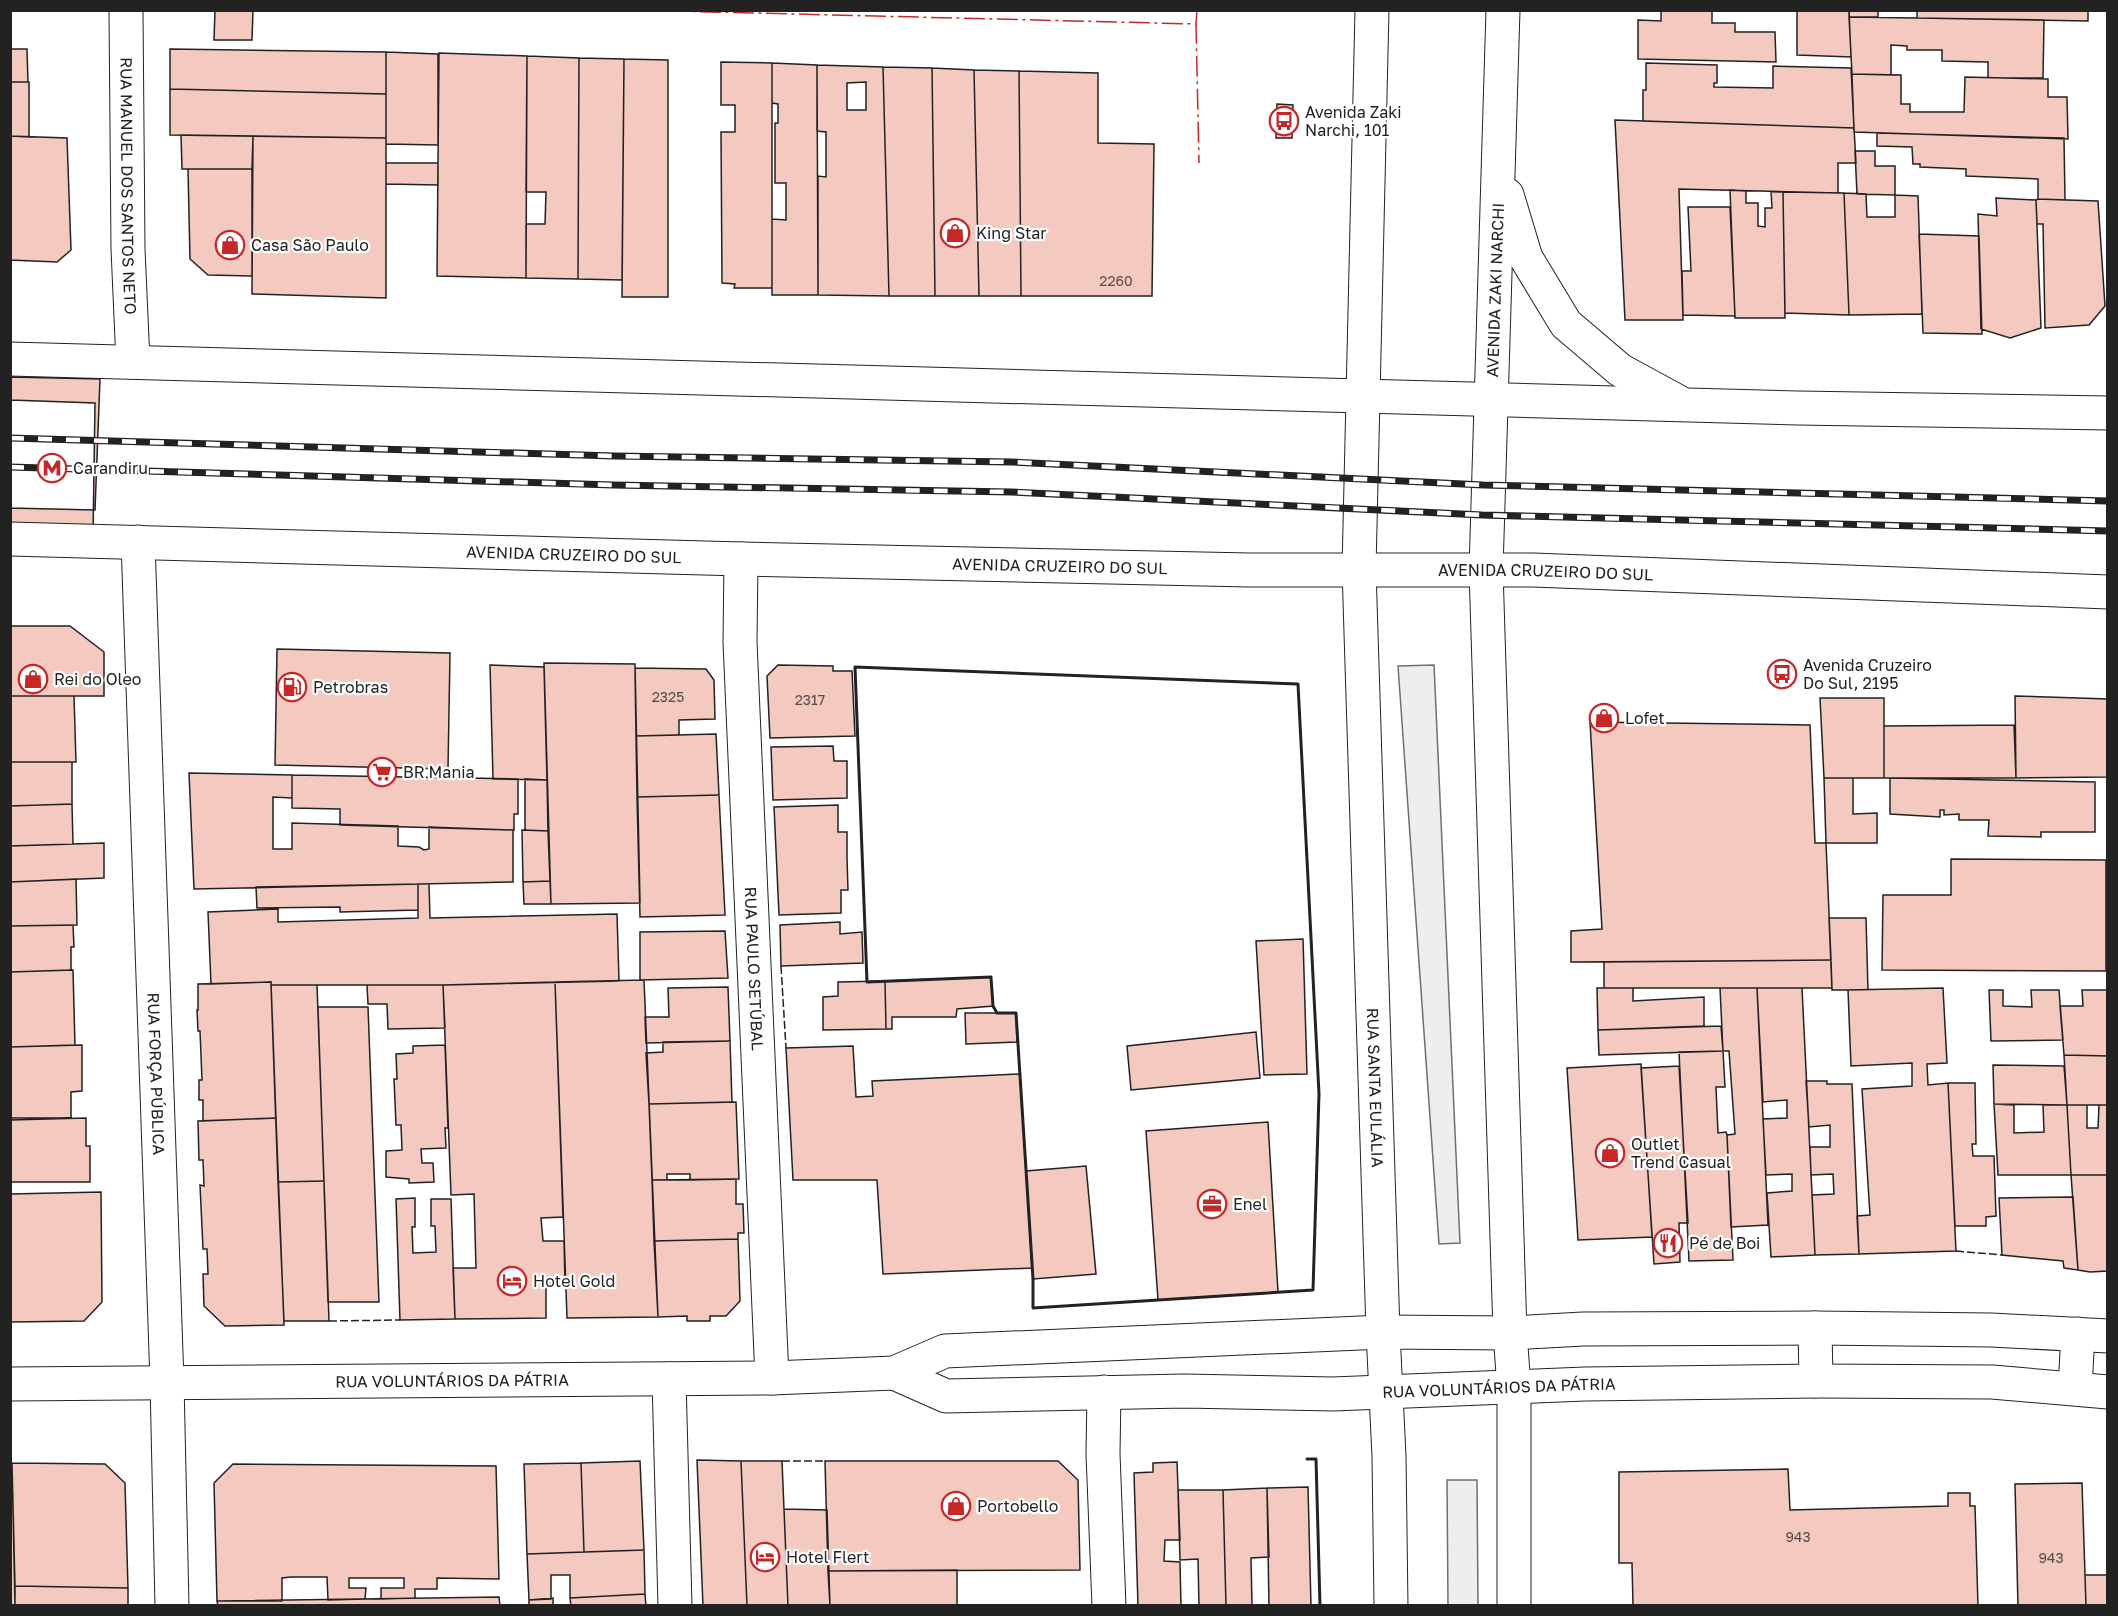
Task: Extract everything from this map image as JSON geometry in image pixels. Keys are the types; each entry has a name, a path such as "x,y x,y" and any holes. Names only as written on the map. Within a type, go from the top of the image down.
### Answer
{"main road":[{"name":"RUA MANUEL DOS SANTOS NETO","path":"126,10 128,249 132,362"},
{"path":"1359,570 1372,10"},
{"name":"AVENIDA ZAKI NARCHI","path":"1486,570 1503,10"},
{"path":"1499,147 1509,207 1526,258 1566,324 1620,370 1687,405"},
{"path":"10,359 1364,397 2108,413"},
{"name":"AVENIDA CRUZEIRO DO SUL","path":"10,539 1249,570 1533,570 2108,592"},
{"name":"RUA FORÇA PÚBLICA","path":"138,542 167,1382 172,1605"},
{"name":"RUA PAULO SETÚBAL","path":"741,559 740,642 772,1378"},
{"name":"RUA SANTA EULÁLIA","path":"1359,570 1383,1332 1387,1391 1391,1605"},
{"path":"1486,570 1509,1333 1514,1387 1514,1605"},
{"path":"1815,1328 1816,1381"},
{"name":"RUA VOLUNTÁRIOS DA PÁTRIA","path":"10,1384 772,1378 894,1373 945,1351 1383,1332 1509,1333 1583,1329 1815,1328 1991,1330 2093,1335"},
{"path":"2075,1388 2093,1335"},
{"name":"RUA VOLUNTÁRIOS DA PÁTRIA","path":"894,1373 945,1396 1104,1392 1333,1394 1585,1384 1816,1381 1992,1382 2108,1392"},
{"path":"669,1378 675,1605"},
{"path":"1104,1392 1103,1454 1109,1605"}],"shaded area":[{"path":"1434,665 1460,1243 1439,1244 1398,666"},
{"path":"1447,1480 1477,1480 1478,1605 1448,1605"}],"building":[{"path":"215,10 253,10 252,40 214,40"},
{"path":"1661,10 1712,10 1712,23 1735,23 1735,32 1775,32 1776,62 1638,59 1638,20 1661,21"},
{"path":"1797,10 1849,10 1851,57 1797,55"},
{"path":"1849,10 1878,10 1878,17 1849,17"},
{"path":"1917,10 2088,10 2088,21 1917,18"},
{"path":"1849,17 2044,20 2043,78 1988,78 1988,62 1942,61 1942,50 1907,50 1907,46 1891,45 1891,75 1852,74"},
{"path":"10,49 27,49 28,82 10,82"},
{"path":"170,49 386,52 386,94 170,89"},
{"path":"386,52 438,54 438,145 386,144"},
{"path":"439,53 527,56 526,278 437,276"},
{"path":"527,56 579,58 578,279 526,278 526,224 545,224 546,192 526,192"},
{"path":"579,58 624,59 622,280 578,279"},
{"path":"624,59 668,60 668,297 622,297"},
{"path":"721,62 772,63 772,288 734,288 735,284 722,283 721,132 735,132 735,105 721,105"},
{"path":"772,63 817,65 818,295 772,295 772,219 786,220 786,183 775,183 775,123 778,123 778,104 772,103"},
{"path":"1646,63 1717,65 1717,83 1714,83 1714,87 1773,88 1773,66 1851,68 1854,128 1643,121"},
{"path":"817,65 883,67 889,296 818,295 818,176 826,177 826,132 817,131","holes":["866,82 866,110 847,110 847,83"]},
{"path":"883,67 932,68 935,296 889,296"},
{"path":"932,68 974,70 979,296 935,296"},
{"path":"974,70 1019,71 1021,296 979,296"},
{"path":"1019,71 1098,73 1098,143 1154,144 1152,296 1021,296"},
{"path":"1852,74 1901,75 1901,104 1910,104 1910,112 1964,112 1965,77 2048,79 2048,97 2067,97 2068,139 1854,132"},
{"path":"10,82 29,82 29,137 10,136"},
{"path":"170,89 386,94 386,138 170,135"},
{"name":"Avenida Zaki Narchi, 101","path":"1277,104 1293,105 1292,138 1276,138"},
{"path":"1615,120 1854,128 1856,163 1838,163 1838,193 1679,189 1683,320 1625,320"},
{"path":"1877,133 2064,138 2065,200 2038,199 2038,179 1966,176 1966,169 1920,167 1920,164 1913,164 1912,147 1877,146"},
{"path":"181,135 253,136 252,169 182,169"},
{"path":"10,136 67,138 71,250 57,262 10,260"},
{"path":"253,136 386,138 386,298 252,294"},
{"path":"1855,151 1875,151 1875,166 1895,166 1895,195 1857,194"},
{"path":"386,163 438,163 438,185 386,184"},
{"path":"188,169 252,169 252,276 208,275 190,259"},
{"path":"1730,190 1746,191 1746,203 1758,203 1758,226 1765,227 1765,208 1772,208 1771,192 1783,192 1785,318 1735,318"},
{"path":"1783,192 1844,193 1849,315 1785,313"},
{"path":"1844,193 1866,194 1867,217 1895,217 1895,195 1918,196 1922,314 1849,315"},
{"path":"1996,198 2036,200 2041,328 2010,338 1981,329 1978,214 1997,216"},
{"path":"2036,200 2098,201 2105,306 2089,325 2045,328 2043,224 2037,224"},
{"path":"1688,207 1730,207 1735,316 1683,315 1682,271 1691,271"},
{"path":"1919,234 1979,236 1982,334 1923,333"},
{"name":"Carandiru","path":"10,377 100,379 95,510 10,508"},
{"name":"Carandiru","path":"10,400 95,403 93,535 10,533"},
{"path":"10,626 70,626 104,652 104,696 10,696"},
{"path":"277,649 450,653 448,769 275,765"},
{"path":"544,663 635,664 640,903 551,904"},
{"path":"490,665 544,667 547,780 493,779"},
{"path":"778,665 833,666 833,671 852,671 855,736 770,738 767,676"},
{"path":"635,668 706,669 714,680 715,719 679,720 679,735 636,736"},
{"path":"10,696 74,696 76,762 10,762"},
{"path":"2015,696 2108,699 2108,777 2016,778"},
{"path":"1820,698 1884,698 1884,778 1824,778"},
{"path":"1590,722 1810,725 1815,843 1826,843 1831,960 1571,962 1571,931 1602,929"},
{"path":"2014,725 2016,778 1884,778 1884,726"},
{"path":"716,734 719,795 637,797 636,736"},
{"path":"833,746 834,761 847,761 847,798 773,800 771,747"},
{"path":"10,762 72,762 72,804 10,806"},
{"path":"189,773 292,775 292,798 273,797 273,849 292,849 292,823 398,826 398,846 419,847 424,850 429,849 429,827 513,830 513,882 194,889"},
{"path":"292,775 518,779 518,814 514,814 514,830 340,825 340,809 292,808"},
{"path":"1824,778 1853,778 1853,814 1877,813 1877,843 1826,843"},
{"path":"1890,778 2095,782 2095,832 2041,832 2041,837 1988,836 1989,820 1959,820 1959,814 1944,815 1944,810 1940,810 1940,817 1890,814"},
{"path":"525,779 547,780 548,831 525,830"},
{"path":"719,795 725,915 640,917 637,797"},
{"path":"72,804 73,844 10,846 10,806"},
{"path":"838,805 838,832 847,832 848,890 841,890 841,913 779,915 774,807"},
{"path":"522,830 548,831 550,881 523,882"},
{"path":"104,843 104,878 10,882 10,846"},
{"path":"1951,859 2106,860 2106,971 1882,970 1883,895 1951,895"},
{"path":"76,879 77,925 10,926 10,882"},
{"path":"550,881 551,904 524,904 523,882"},
{"path":"418,884 418,910 340,912 340,907 257,908 256,887"},
{"path":"418,884 429,884 430,918 617,914 619,981 445,985 271,985 271,982 211,984 208,912 278,909 278,922 418,918"},
{"path":"1829,918 1866,918 1868,990 1832,990"},
{"path":"840,922 840,934 862,932 863,963 781,966 780,925"},
{"path":"73,925 74,947 71,947 71,970 10,972 10,926"},
{"path":"725,931 728,978 640,980 640,932"},
{"path":"1303,939 1307,1074 1264,1075 1256,941"},
{"path":"1831,960 1832,988 1604,988 1604,962"},
{"path":"73,970 75,1045 10,1047 10,972"},
{"path":"991,977 993,1006 957,1009 956,1017 892,1017 892,1029 886,1029 885,981"},
{"path":"644,980 658,1317 567,1318 555,982"},
{"path":"885,981 886,1029 823,1030 823,997 838,996 838,982"},
{"path":"271,982 276,1118 203,1121 203,1100 199,1100 199,1080 202,1080 197,1010 198,984"},
{"path":"555,982 563,1217 541,1218 543,1241 564,1241 565,1283 546,1283 546,1318 455,1319 453,1268 476,1268 474,1194 451,1195 443,985"},
{"path":"271,985 317,985 324,1181 278,1182"},
{"path":"367,985 443,985 445,1028 388,1029 387,1004 368,1004"},
{"path":"728,987 730,1041 646,1043 645,1017 669,1017 668,988"},
{"path":"1597,988 1633,988 1633,1001 1704,997 1704,1026 1598,1030"},
{"path":"1720,988 1757,988 1768,1225 1731,1227 1727,1135 1735,1134 1729,1051 1723,1051"},
{"path":"1757,988 1802,988 1815,1255 1771,1257 1767,1193 1792,1191 1792,1174 1766,1175 1763,1119 1787,1118 1787,1100 1763,1102"},
{"path":"1943,988 1947,1063 1927,1064 1928,1085 1948,1083 1956,1251 1859,1254 1857,1216 1870,1215 1862,1089 1912,1086 1912,1063 1851,1066 1848,990"},
{"path":"1989,990 2003,990 2003,1006 2032,1007 2031,990 2059,990 2063,1040 1991,1041"},
{"path":"2082,990 2108,990 2108,1056 2064,1055 2060,1006 2083,1006"},
{"path":"318,1007 368,1007 379,1302 328,1302"},
{"path":"965,1013 1016,1013 1017,1042 966,1044"},
{"path":"1721,1026 1723,1051 1599,1055 1598,1030"},
{"path":"1256,1032 1260,1078 1131,1090 1127,1046"},
{"path":"730,1041 732,1102 649,1104 646,1053 663,1052 663,1042"},
{"path":"82,1045 82,1091 71,1092 71,1118 10,1118 10,1047"},
{"path":"445,1045 448,1128 445,1128 446,1148 421,1149 422,1163 433,1163 434,1182 409,1183 409,1179 386,1177 386,1151 402,1150 401,1125 396,1125 394,1079 397,1079 396,1054 413,1053 413,1046"},
{"path":"853,1046 856,1097 873,1096 872,1081 1020,1074 1032,1268 883,1274 877,1180 793,1180 786,1048"},
{"path":"1723,1051 1725,1087 1716,1087 1718,1133 1726,1132 1727,1135 1733,1260 1689,1261 1679,1052"},
{"path":"2064,1055 2108,1056 2108,1105 2067,1105"},
{"name":"Outlet Trend Casual","path":"1641,1064 1652,1237 1578,1240 1567,1068"},
{"path":"1993,1065 2064,1066 2067,1105 1994,1104"},
{"path":"1679,1066 1688,1223 1679,1223 1680,1262 1654,1264 1641,1068"},
{"path":"1806,1081 1852,1084 1859,1254 1815,1255 1812,1195 1834,1194 1833,1174 1811,1175 1810,1147 1830,1147 1830,1125 1809,1127"},
{"path":"1948,1083 1975,1083 1976,1144 1972,1144 1973,1156 1994,1156 1996,1216 1986,1217 1986,1226 1955,1226"},
{"path":"736,1102 739,1179 690,1180 690,1174 667,1174 667,1180 652,1180 649,1104"},
{"path":"1994,1104 2014,1105 2014,1133 2044,1132 2043,1105 2067,1105 2071,1175 1998,1175"},
{"path":"2067,1105 2087,1105 2087,1128 2098,1128 2099,1105 2108,1105 2108,1175 2071,1175"},
{"path":"86,1118 86,1146 90,1146 90,1182 10,1182 10,1120"},
{"path":"276,1118 284,1325 225,1326 204,1306 203,1274 208,1274 207,1249 203,1249 200,1185 204,1186 203,1160 199,1160 198,1121"},
{"name":"Enel","path":"1268,1122 1278,1292 1158,1300 1146,1131"},
{"path":"1086,1166 1096,1274 1033,1279 1026,1171"},
{"path":"2071,1175 2108,1175 2108,1271 2078,1270"},
{"path":"736,1179 736,1204 743,1204 744,1233 738,1233 738,1239 654,1241 652,1180"},
{"path":"324,1181 329,1321 284,1321 278,1182"},
{"path":"101,1192 102,1302 84,1321 10,1322 10,1194"},
{"path":"2073,1197 2078,1270 2064,1268 2063,1261 2002,1255 1999,1198"},
{"path":"415,1198 415,1227 412,1227 413,1253 436,1252 435,1226 431,1226 431,1199 451,1199 455,1319 400,1320 396,1199"},
{"path":"738,1239 740,1301 726,1316 710,1316 710,1321 687,1321 687,1316 658,1317 654,1241"},
{"path":"697,1460 741,1461 747,1606 703,1606"},
{"path":"640,1461 644,1550 584,1552 581,1463"},
{"name":"Hotel Flert","path":"741,1461 782,1461 788,1606 747,1606"},
{"path":"825,1461 1058,1461 1078,1480 1080,1570 828,1571"},
{"path":"1177,1462 1180,1540 1165,1540 1164,1561 1180,1562 1181,1606 1138,1606 1134,1473 1153,1472 1153,1463"},
{"path":"10,1463 12,1463 15,1606 10,1606"},
{"path":"12,1463 105,1464 125,1483 128,1588 15,1586"},
{"path":"581,1463 584,1552 527,1554 524,1464"},
{"path":"233,1464 496,1466 499,1579 437,1578 437,1589 415,1589 415,1598 381,1599 381,1588 404,1588 404,1578 349,1578 349,1588 366,1588 365,1599 328,1600 327,1577 291,1577 282,1578 282,1601 217,1601 214,1483"},
{"path":"1788,1469 1790,1510 1948,1506 1948,1493 1970,1493 1970,1506 1975,1506 1978,1606 1633,1606 1632,1563 1619,1563 1619,1472"},
{"path":"2082,1483 2086,1606 2018,1606 2015,1484"},
{"path":"1308,1487 1311,1606 1269,1606 1267,1488"},
{"path":"1267,1488 1269,1557 1251,1558 1252,1606 1226,1606 1223,1490"},
{"path":"1178,1490 1223,1490 1226,1606 1199,1606 1198,1559 1180,1560"},
{"path":"784,1509 827,1510 830,1606 788,1606"},
{"path":"644,1550 645,1594 570,1598 570,1575 551,1575 551,1599 529,1600 527,1554"},
{"path":"957,1570 957,1606 830,1606 828,1571"},
{"path":"2085,1575 2108,1575 2108,1606 2086,1606"},
{"path":"15,1586 128,1588 128,1606 15,1606"},
{"path":"645,1594 646,1606 571,1606 570,1598"},
{"path":"499,1597 500,1606 218,1606 217,1601"},
{"path":"553,1598 553,1606 529,1606 529,1600"}],"railway":[{"path":"10,438 614,456 1012,462 1483,485 2108,501"},
{"path":"10,467 613,485 1011,492 1482,515 2108,531"}],"fence":[{"path":"781,966 786,1048"},
{"path":"1956,1251 2002,1255"},
{"path":"329,1321 400,1320"},
{"path":"782,1461 825,1461"}],"wall":[{"path":"855,667 1298,684 1319,1094 1313,1290 1033,1308 1016,1013 997,1013 993,1006 991,977 867,982 855,667"},
{"path":"1307,1459 1316,1459 1320,1606"}],"power":[{"path":"634,10 1196,24 1199,163"},
{"path":"1196,24 1197,10"}],"place":[{"name":"Avenida Zaki Narchi, 101","path":"1284,121"},
{"name":"King Star","path":"955,233"},
{"name":"Casa São Paulo","path":"230,245"},
{"name":"Carandiru","path":"52,468"},
{"name":"Avenida Cruzeiro Do Sul, 2195","path":"1782,674"},
{"name":"Rei do Oleo","path":"33,679"},
{"name":"Petrobras","path":"292,687"},
{"name":"Lofet","path":"1604,718"},
{"name":"BR Mania","path":"382,772"},
{"name":"Outlet Trend Casual","path":"1610,1153"},
{"name":"Enel","path":"1212,1204"},
{"name":"Pé de Boi","path":"1668,1243"},
{"name":"Hotel Gold","path":"512,1281"},
{"name":"Portobello","path":"956,1506"},
{"name":"Hotel Flert","path":"765,1557"}]}
